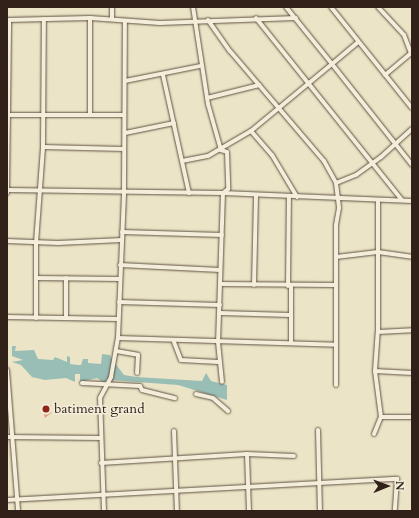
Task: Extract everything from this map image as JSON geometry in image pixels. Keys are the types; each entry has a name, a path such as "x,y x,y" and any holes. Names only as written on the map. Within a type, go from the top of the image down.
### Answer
{"street":[{"path":"112,7 112,19"},
{"path":"193,7 200,66 221,150"},
{"path":"286,7 412,165"},
{"path":"331,7 412,108"},
{"path":"378,7 404,35 411,53 385,75"},
{"path":"90,18 90,114"},
{"path":"7,193 8,20 90,18 112,19 125,22 296,18"},
{"path":"256,18 402,200"},
{"path":"36,318 36,243 42,190 44,19"},
{"path":"208,20 259,85 324,161 336,183 336,385"},
{"path":"104,511 101,463 100,398 107,385 118,338 124,193 125,22"},
{"path":"182,161 221,150 251,131 358,42"},
{"path":"125,81 163,75 200,66"},
{"path":"163,75 189,193"},
{"path":"207,98 259,85"},
{"path":"408,103 412,99"},
{"path":"7,115 124,115"},
{"path":"125,133 174,123"},
{"path":"336,183 356,175 372,164 412,129"},
{"path":"251,131 272,155 297,197"},
{"path":"43,147 124,149"},
{"path":"221,150 227,152 228,172 228,189 223,193 220,270 218,362 222,382"},
{"path":"7,190 124,193 223,193 256,196 412,200"},
{"path":"254,285 256,196"},
{"path":"289,197 291,343"},
{"path":"374,434 381,417 375,371 378,332 378,200"},
{"path":"122,232 222,235"},
{"path":"7,242 36,243 122,240"},
{"path":"336,257 378,252 412,257"},
{"path":"120,265 220,270"},
{"path":"36,278 120,279"},
{"path":"66,278 66,318"},
{"path":"220,284 290,286 336,285"},
{"path":"119,302 220,305"},
{"path":"220,313 290,315"},
{"path":"7,317 118,319"},
{"path":"378,332 412,330"},
{"path":"118,338 336,345"},
{"path":"174,342 181,360 218,362"},
{"path":"116,351 138,355 137,373"},
{"path":"7,370 14,437 18,511"},
{"path":"375,371 412,373"},
{"path":"82,383 140,386 142,390 175,398"},
{"path":"196,394 213,398 228,411"},
{"path":"381,417 412,417"},
{"path":"318,430 320,511"},
{"path":"174,431 177,511"},
{"path":"7,437 101,438"},
{"path":"101,463 247,454 294,456"},
{"path":"247,454 249,511"},
{"path":"7,500 397,479 395,511"}],"water":[{"path":"12,346 16,346 15,351 34,350 38,359 53,360 55,357 67,362 67,356 70,357 70,364 78,365 81,365 83,359 88,359 88,363 101,364 102,354 110,355 113,362 111,374 104,383 97,378 80,382 80,374 75,374 75,382 66,378 45,380 32,377 21,365 12,362 23,360 12,356"},
{"path":"115,363 124,375 136,377 202,381 206,373 211,381 227,385 227,400 178,385 110,380"}],"building":[{"name":"batiment grand","path":"51,405 51,413 45,418 41,406"}],"place":[{"name":"batiment grand","path":"46,409"}]}
